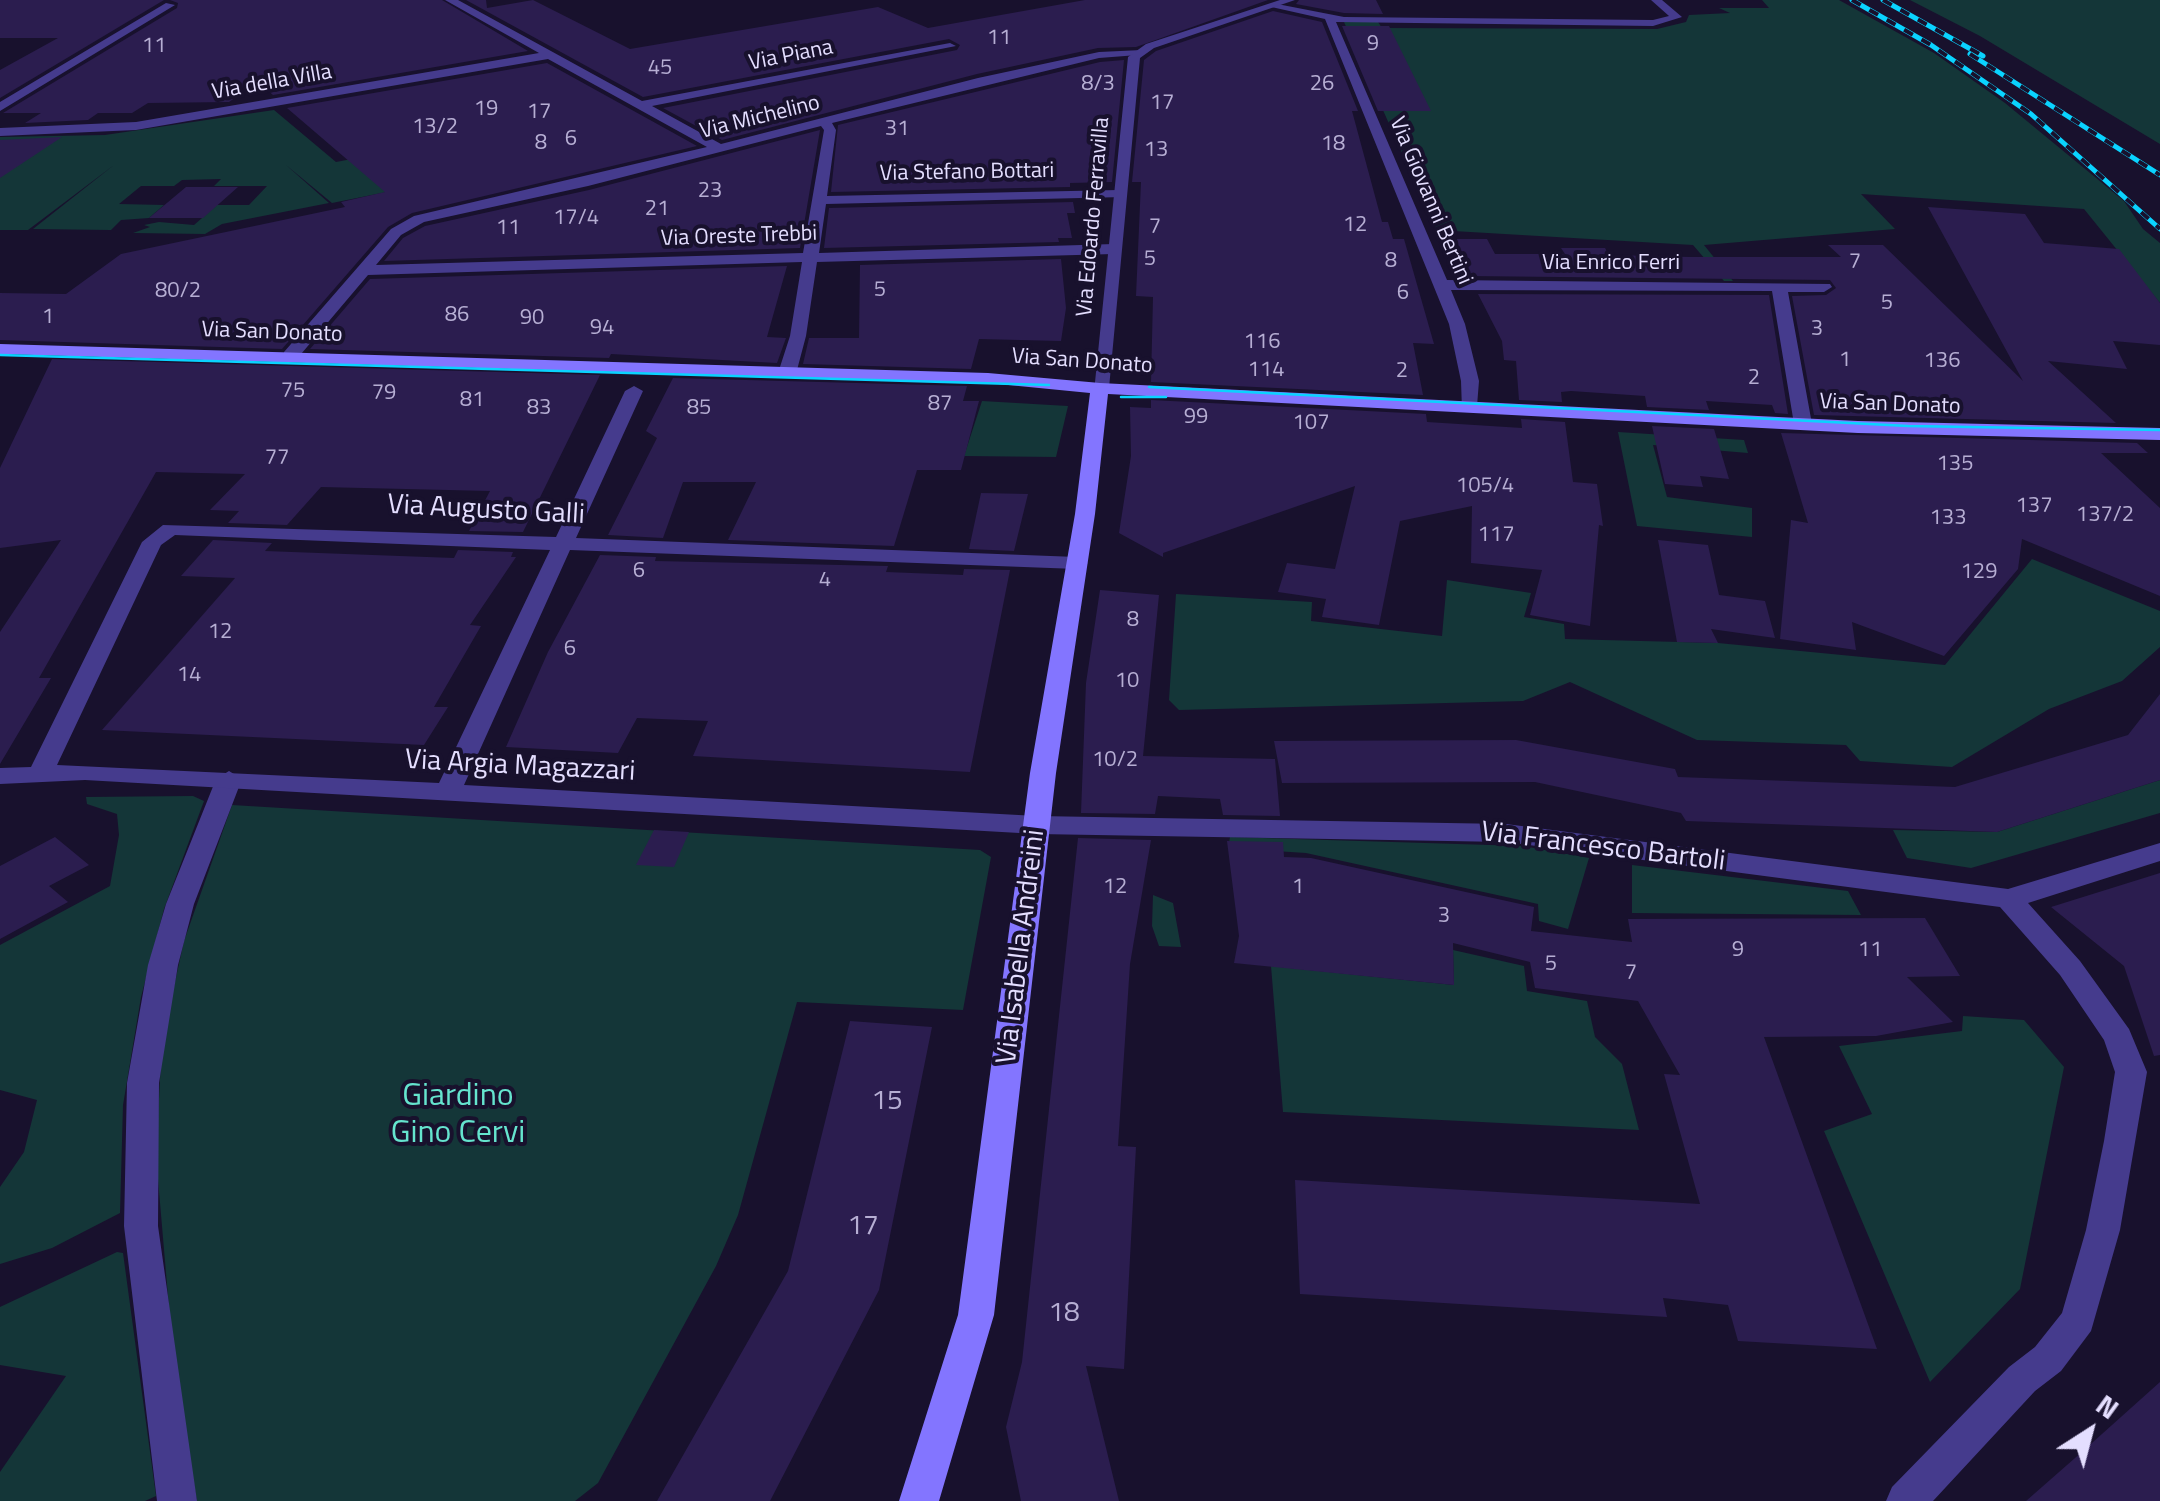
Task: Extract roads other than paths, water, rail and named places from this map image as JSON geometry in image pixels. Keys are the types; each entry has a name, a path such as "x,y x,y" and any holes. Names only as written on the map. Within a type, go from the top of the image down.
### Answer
{"main road":[{"name":"Via San Donato","path":"0,349 788,370 1061,381 1100,388 1803,424 2160,434"},
{"name":"Via Isabella Andreini","path":"924,1495 976,1315 1055,681 1077,563 1100,388"}],"street":[{"path":"450,0 720,149"},
{"name":"Via Michelino","path":"290,356 396,232 419,219 1052,66 1138,52 1290,0"},
{"path":"1272,6 1330,19 1653,23 1677,17 1656,0"},
{"path":"0,107 175,3"},
{"name":"Via Giovanni Bertini","path":"1330,19 1442,285 1464,350 1468,406"},
{"name":"Via Piana","path":"640,105 950,46"},
{"name":"Via Edoardo Ferravilla","path":"1100,388 1129,77 1138,52"},
{"name":"Via della Villa","path":"0,132 75,132 154,124 550,55"},
{"path":"788,370 798,336 816,200 830,130 824,122"},
{"name":"Via Stefano Bottari","path":"816,200 1119,194"},
{"name":"Via Oreste Trebbi","path":"366,270 1114,249"},
{"name":"Via Enrico Ferri","path":"1442,285 1824,287"},
{"path":"1779,287 1803,424"},
{"path":"447,793 634,392"},
{"name":"Via Augusto Galli","path":"42,771 152,542 170,528 1077,563"},
{"name":"Via Argia Magazzari","path":"0,776 42,771 228,779 1038,825"},
{"path":"177,1501 141,1226 143,1083 162,964 180,904 228,779"},
{"name":"Via Francesco Bartoli","path":"1038,825 1506,832 2008,900 2160,852"},
{"path":"1906,1501 2022,1380 2048,1359 2078,1320 2103,1230 2120,1141 2130,1072 2118,1036 2070,968 2008,900"}],"tram line":[{"path":"0,355 1049,385"},
{"path":"1149,387 1908,426 2160,430"},
{"path":"1121,397 1166,397"}],"railway":[{"path":"1852,0 1931,45 2031,114 2160,229"},
{"path":"1883,0 1983,56"},
{"path":"1970,54 2160,175"}],"park label":[{"name":"Giardino Gino Cervi","path":"458,1116"}]}
